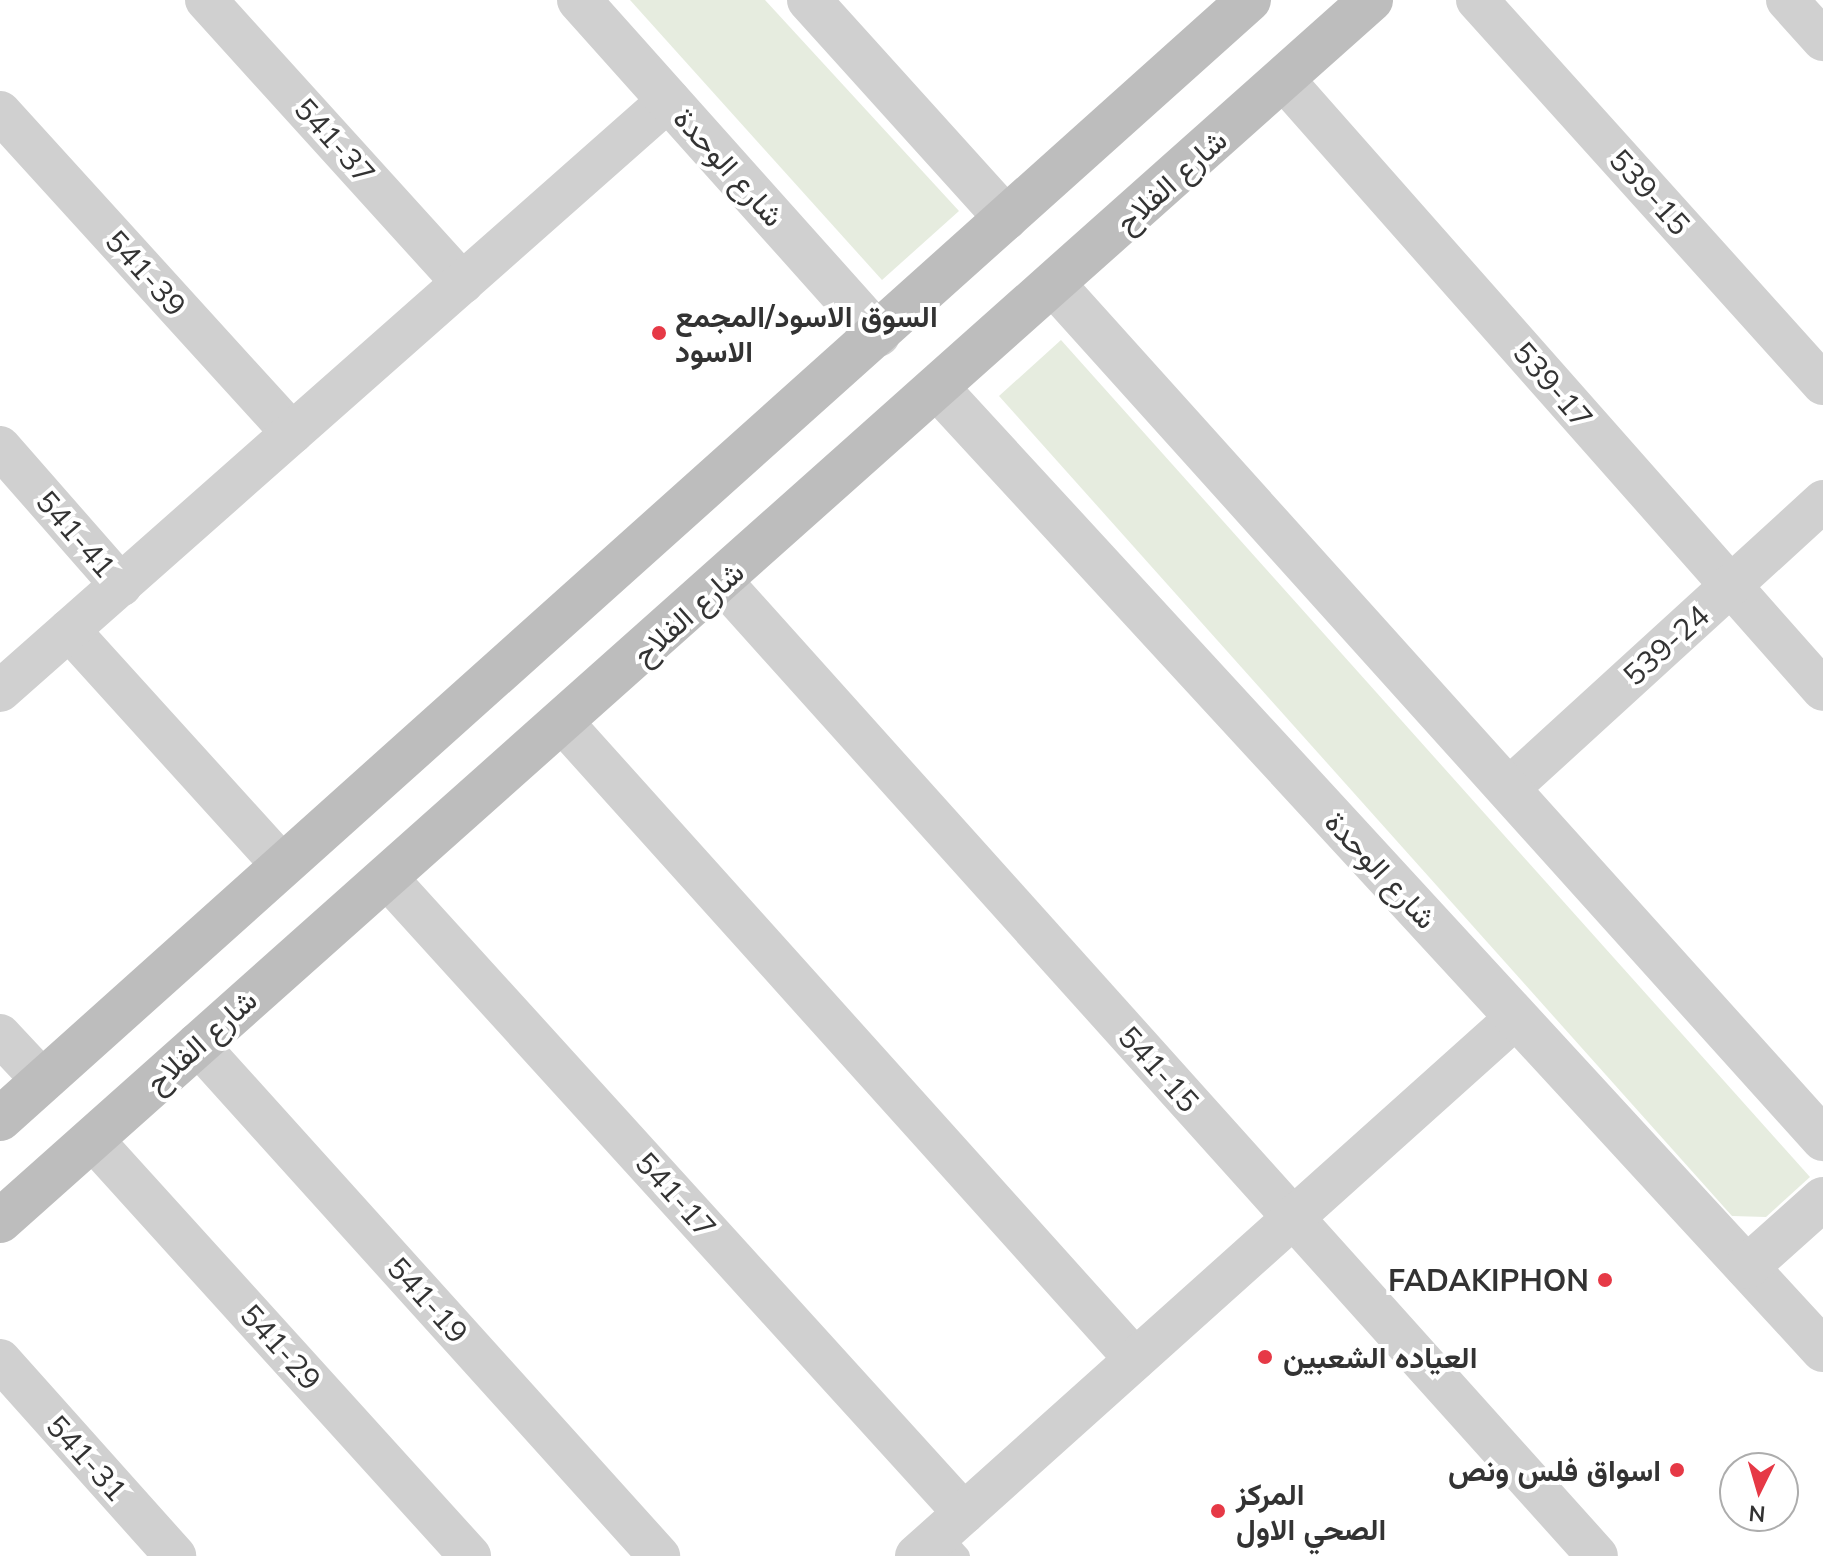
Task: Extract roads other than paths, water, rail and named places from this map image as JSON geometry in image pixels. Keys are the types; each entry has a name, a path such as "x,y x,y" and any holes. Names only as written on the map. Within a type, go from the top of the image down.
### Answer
{"main road":[{"name":"شارع الفلاح","path":"0,1221 197,1044 564,724 1371,0"},
{"path":"0,1119 281,864 878,335 1235,5"}],"street":[{"name":"541-37","path":"206,0 463,283"},
{"name":"شارع الوحدة","path":"579,0 878,335"},
{"path":"809,0 1006,218"},
{"name":"539-15","path":"1477,0 1816,361"},
{"path":"1787,0 1823,40"},
{"name":"539-17","path":"1283,79 1823,690"},
{"path":"0,691 669,100"},
{"name":"541-39","path":"0,112 292,433"},
{"path":"1055,286 1823,1139"},
{"name":"شارع الوحدة","path":"939,390 1823,1350"},
{"name":"541-41","path":"0,447 121,585"},
{"name":"539-24","path":"1508,789 1823,501"},
{"name":"541-15","path":"722,582 1597,1556"},
{"path":"69,630 281,864"},
{"path":"564,724 1135,1359"},
{"name":"541-17","path":"387,878 945,1540"},
{"path":"945,1540 1135,1359 1517,1017"},
{"path":"0,1035 43,1081"},
{"name":"541-19","path":"197,1044 659,1556"},
{"name":"541-29","path":"92,1139 470,1556"},
{"path":"1747,1267 1823,1199"},
{"name":"541-31","path":"0,1360 175,1556"}],"place":[{"name":"السوق الاسود/المجمع الاسود","path":"659,333"},
{"name":"FADAKIPHON","path":"1605,1280"},
{"name":"العياده الشعبين","path":"1265,1357"},
{"name":"اسواق فلس ونص","path":"1677,1470"},
{"name":"المركز الصحي الاول","path":"1218,1511"}]}
